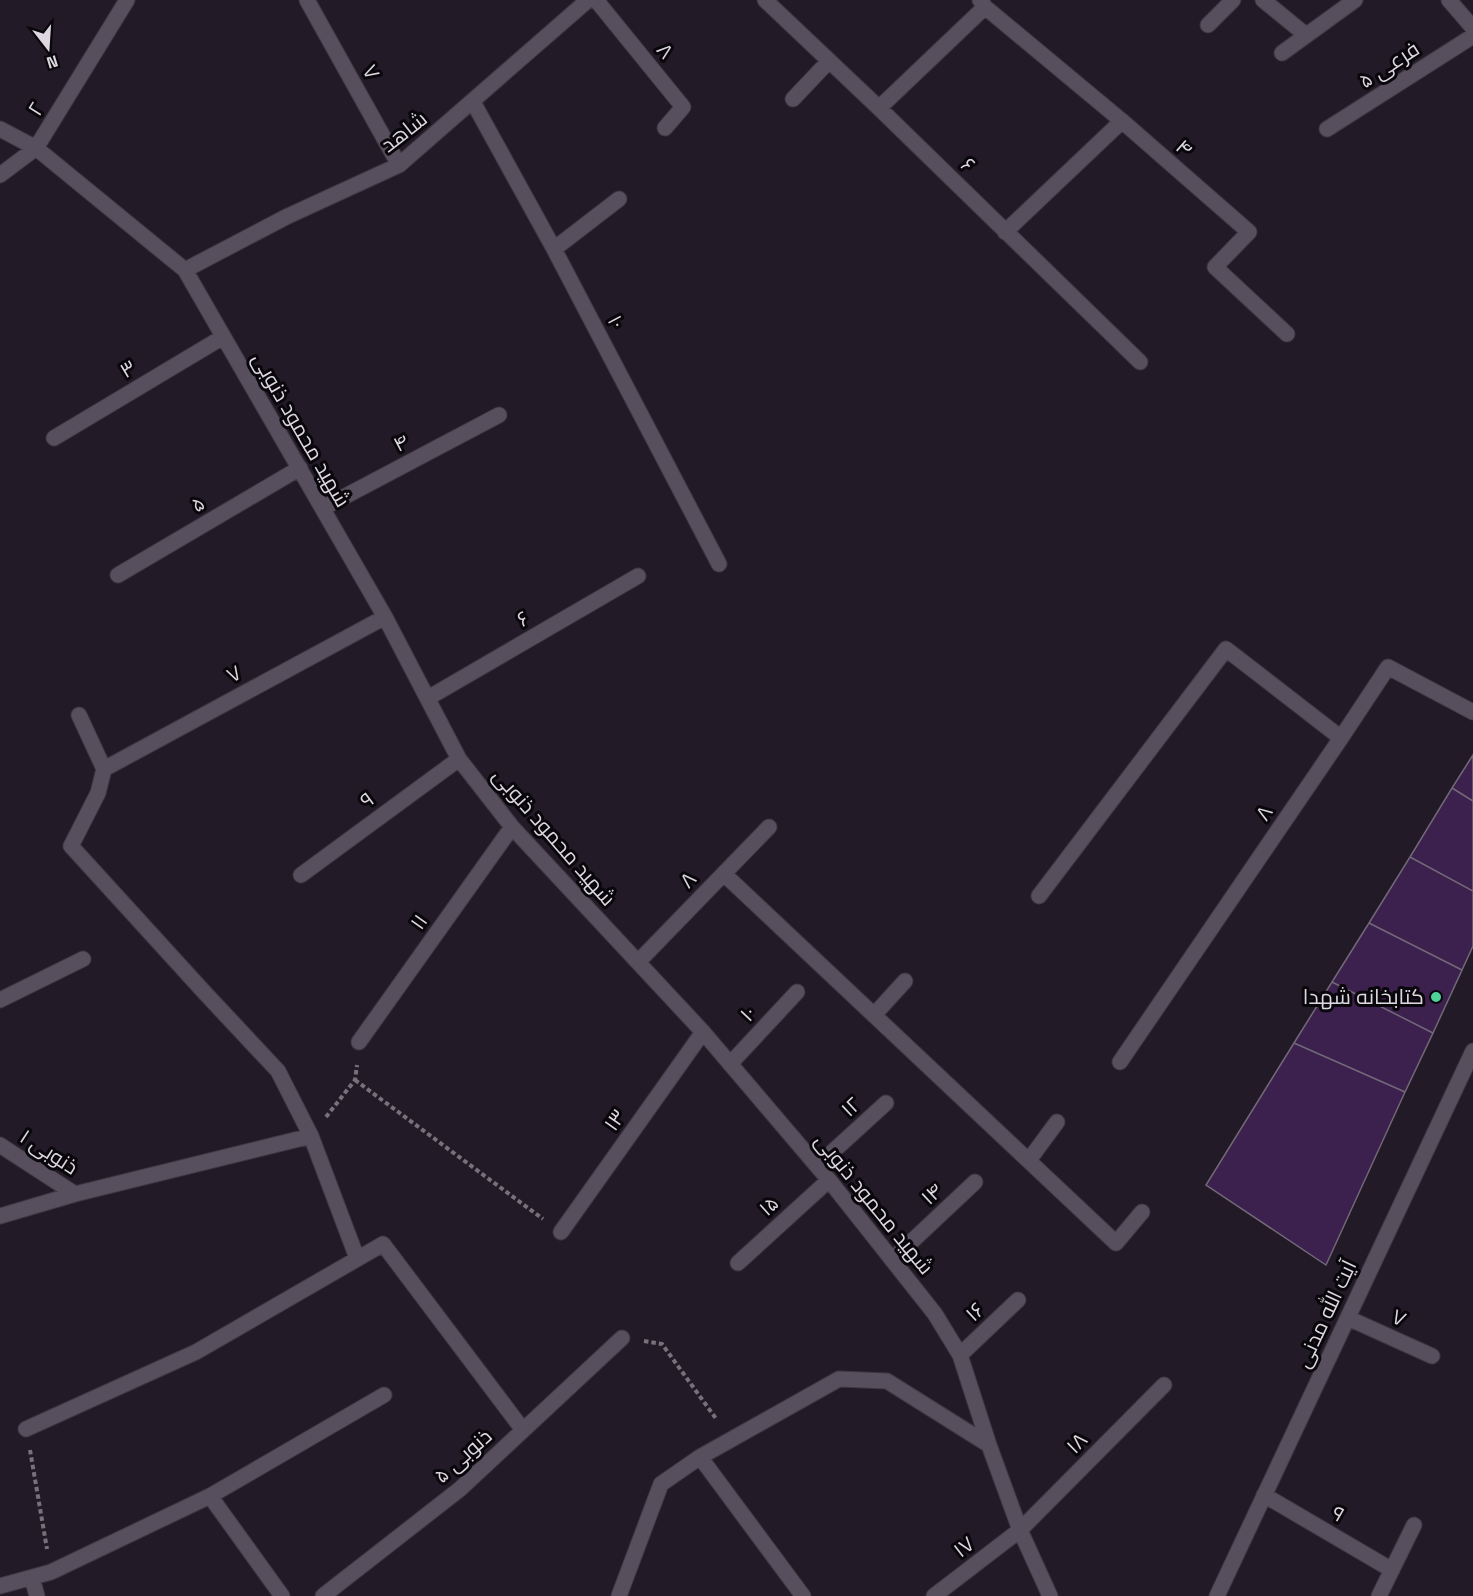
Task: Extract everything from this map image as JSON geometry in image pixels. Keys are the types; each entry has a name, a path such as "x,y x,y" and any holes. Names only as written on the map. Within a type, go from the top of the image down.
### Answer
{"street":[{"name":"۲","path":"36,148 127,0"},
{"name":"۷","path":"307,0 399,165"},
{"name":"شاهد","path":"185,270 286,217 399,165 588,0"},
{"name":"۸","path":"596,0 683,107 665,128"},
{"name":"۶","path":"765,0 1140,362"},
{"path":"1208,25 1233,0"},
{"path":"1263,0 1306,35"},
{"path":"1282,53 1355,0"},
{"path":"1449,0 1473,28"},
{"path":"879,108 983,3"},
{"name":"۴","path":"983,3 1249,232 1215,267 1287,334"},
{"name":"فرعی ۵","path":"1327,129 1473,36"},
{"path":"793,99 829,61"},
{"name":"۱۰","path":"472,102 554,249 719,564"},
{"path":"1005,232 1122,121"},
{"name":"شهید محمود ذنوبی","path":"0,129 36,148 185,270 386,617 459,759 512,827 703,1032 818,1166 935,1314 960,1355 1020,1530 1050,1596"},
{"path":"0,175 36,148"},
{"path":"554,249 619,199"},
{"name":"۳","path":"54,438 223,337"},
{"name":"۴","path":"323,508 499,415"},
{"name":"۵","path":"118,575 300,468"},
{"name":"۶","path":"428,698 638,576"},
{"name":"۷","path":"104,770 386,617"},
{"path":"1039,896 1226,649 1341,738"},
{"name":"۸","path":"1120,1062 1388,667 1473,712"},
{"path":"79,715 104,770 98,793 71,846 278,1071 311,1136 357,1258"},
{"name":"۹","path":"301,875 459,759"},
{"name":"۱۱","path":"359,1042 512,827"},
{"name":"۸","path":"638,962 769,827"},
{"path":"724,874 1116,1242 1142,1212"},
{"path":"0,1000 83,958"},
{"path":"874,1015 905,981"},
{"name":"۱۰","path":"730,1064 797,992"},
{"name":"۱۳","path":"561,1232 703,1032"},
{"name":"آیت الله مدنی","path":"1217,1596 1473,1051"},
{"name":"۱۲","path":"818,1166 886,1103"},
{"path":"1029,1160 1058,1122"},
{"path":"0,1216 75,1194 311,1136"},
{"name":"ذنوبی ۱","path":"0,1144 75,1194"},
{"name":"۱۵","path":"738,1263 829,1180"},
{"name":"۱۴","path":"892,1260 975,1182"},
{"path":"26,1429 196,1352 382,1245 523,1430"},
{"name":"۱۶","path":"960,1355 1018,1300"},
{"name":"۷","path":"1348,1318 1432,1356"},
{"name":"ذنوبی ۵","path":"323,1596 460,1489 622,1338"},
{"path":"619,1596 661,1484 700,1457 839,1379 887,1381 989,1445"},
{"name":"۱۸","path":"1020,1530 1164,1385"},
{"path":"0,1586 51,1572 210,1496 384,1395"},
{"path":"700,1457 803,1596"},
{"name":"۹","path":"1264,1495 1392,1569"},
{"path":"210,1496 282,1596"},
{"path":"1378,1596 1414,1525"},
{"name":"۱۷","path":"934,1596 1020,1530"},
{"path":"32,1578 37,1596"}],"path":[{"path":"311,1136 355,1080 359,1042"},
{"path":"355,1080 561,1232"},
{"path":"622,1338 662,1344 731,1440"},
{"path":"26,1429 51,1572"}],"building":[{"path":"1473,755 1473,801 1452,788"},
{"path":"1452,788 1473,801 1473,891 1410,857"},
{"path":"1410,857 1473,891 1473,946 1462,970 1369,923"},
{"path":"1369,923 1462,970 1433,1033 1332,982"},
{"path":"1332,982 1433,1033 1405,1092 1294,1043"},
{"path":"1294,1043 1405,1092 1326,1265 1206,1185"}],"place":[{"name":"کتابخانه شهدا","path":"1436,997"}]}
